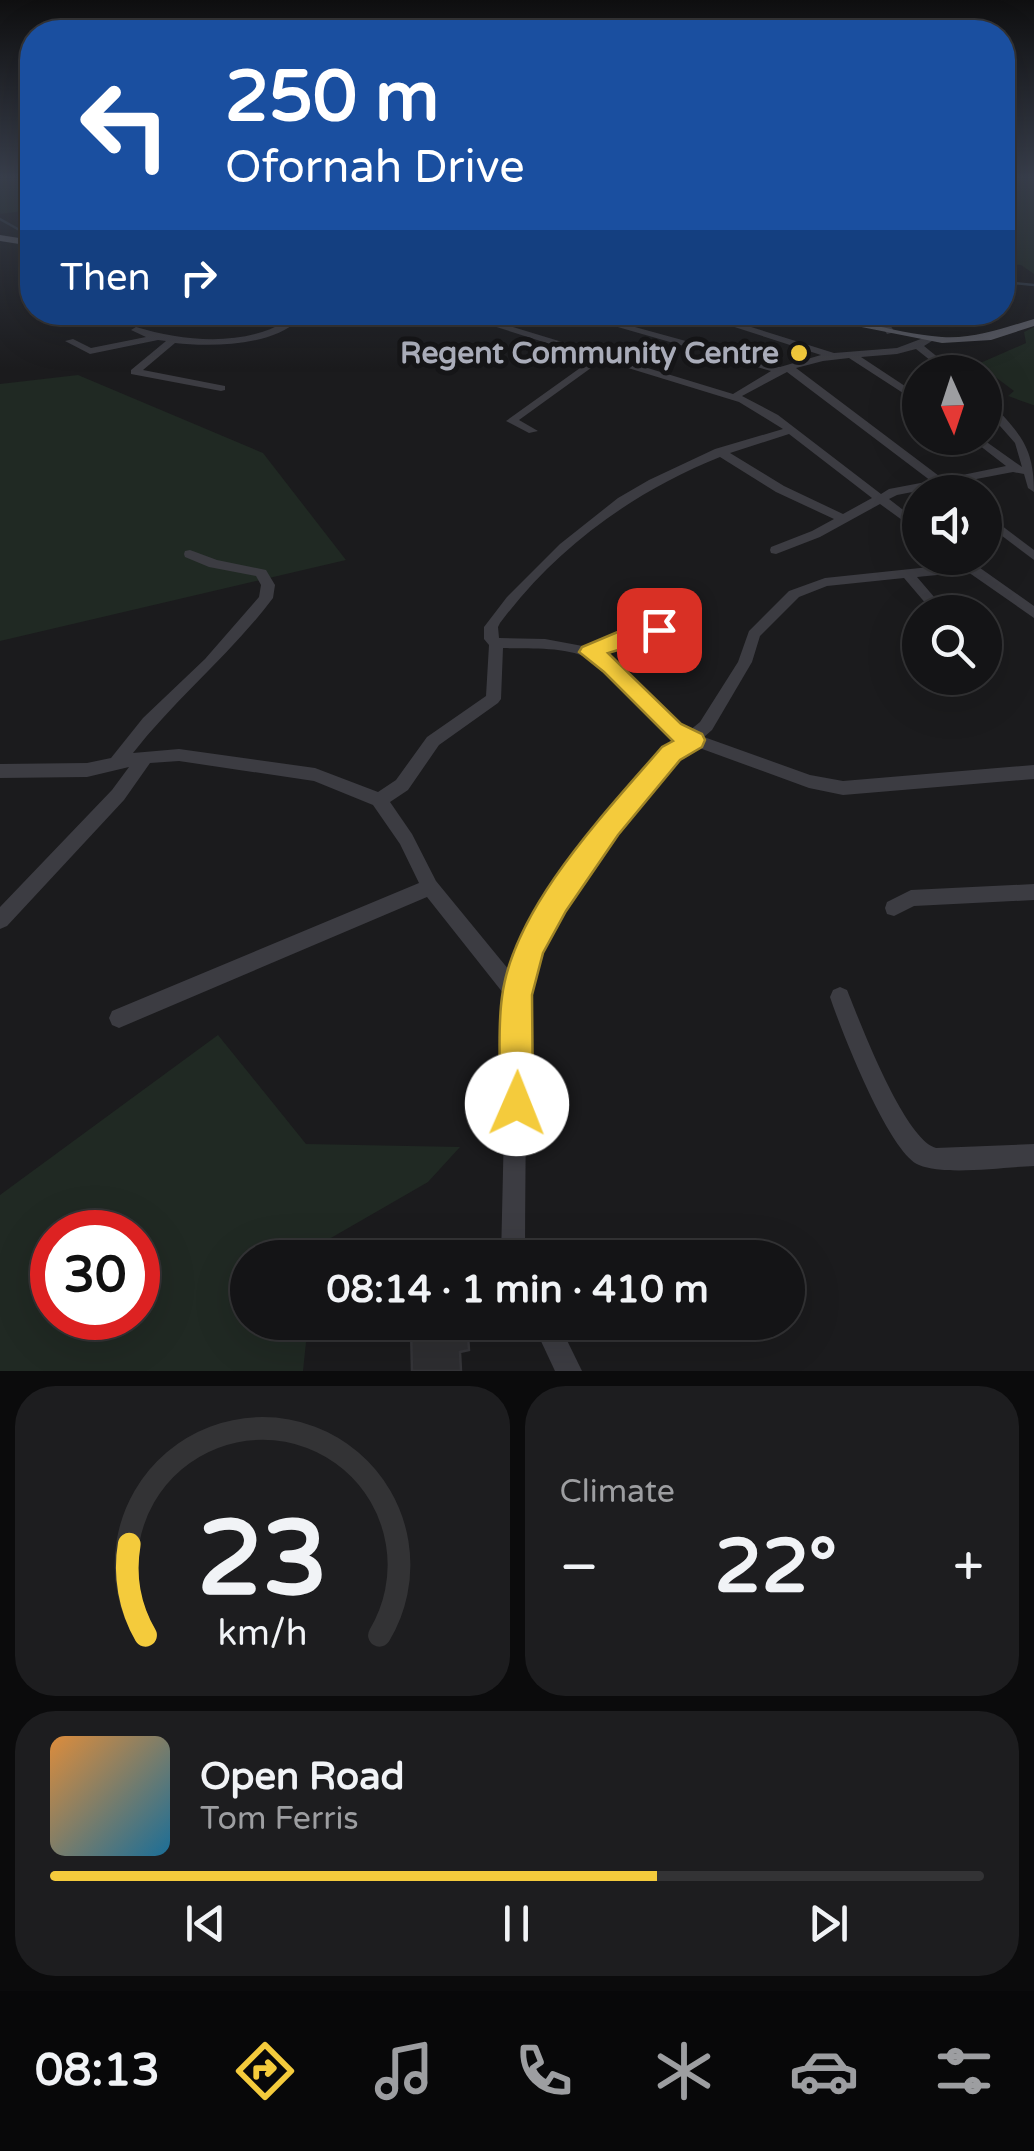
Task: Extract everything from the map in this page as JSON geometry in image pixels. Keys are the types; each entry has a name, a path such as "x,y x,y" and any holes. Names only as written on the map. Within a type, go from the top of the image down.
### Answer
{"main road":[{"path":"886,325 923,343 991,337 1032,319"}],"street":[{"path":"136,330 170,342 260,336 278,325"},
{"path":"496,325 736,397 792,430 902,516"},
{"path":"618,325 786,370 930,475"},
{"path":"734,325 833,356"},
{"path":"70,341 90,350 154,338"},
{"path":"170,342 136,372 221,388"},
{"path":"736,397 758,380 833,356 923,343 935,355"},
{"path":"852,355 902,389"},
{"path":"532,431 511,421 601,357"},
{"path":"1002,421 1020,442 1032,483"},
{"path":"379,800 402,785 433,741 494,699 496,643 489,633 494,621 587,527 644,484 718,451 792,430"},
{"path":"718,451 780,489 843,519"},
{"path":"997,455 1032,483"},
{"path":"977,475 1014,468"},
{"path":"776,550 878,498 902,492"},
{"path":"1002,531 1034,556"},
{"path":"115,765 148,722 210,663 266,598 268,585 261,573 214,564 190,554"},
{"path":"513,1240 517,995 530,949 556,902 660,764 693,740 738,676 754,634 794,594 824,582 914,575"},
{"path":"983,575 1034,613"},
{"path":"910,576 926,595"},
{"path":"590,652 627,637 659,630 658,622 644,612"},
{"path":"496,643 545,644 590,652 612,667 673,730 808,781 843,788 1034,772"},
{"path":"0,771 87,770 145,756 179,755 315,776 379,800 406,839 430,887 517,995"},
{"path":"0,920 118,795 145,756"},
{"path":"119,1018 430,887"},
{"path":"894,908 910,898 1034,892"},
{"path":"840,997 901,1126 922,1155 936,1159 1034,1155"},
{"path":"554,1340 570,1371"}],"shaded area":[{"path":"1015,241 1034,241 1034,274 1015,264"},
{"path":"1034,327 1034,405 1008,396 1014,391 1002,382 1002,355 999,355 1026,343 1024,332"},
{"path":"78,375 263,453 346,560 0,641 0,384"},
{"path":"218,1035 306,1144 460,1147 428,1182 327,1240 230,1240 230,1340 306,1340 303,1371 0,1371 0,1195"}],"building":[{"path":"411,1340 468,1340 469,1350 460,1352 461,1371 412,1371"}],"waterway":[{"path":"1015,283 1034,285"}],"place":[{"name":"Regent Community Centre","path":"799,353"}],"route":[{"path":"517,1104 517,995 530,949 556,902 609,827 660,764 693,740 673,730 612,667 590,652 627,637 659,630"}]}
